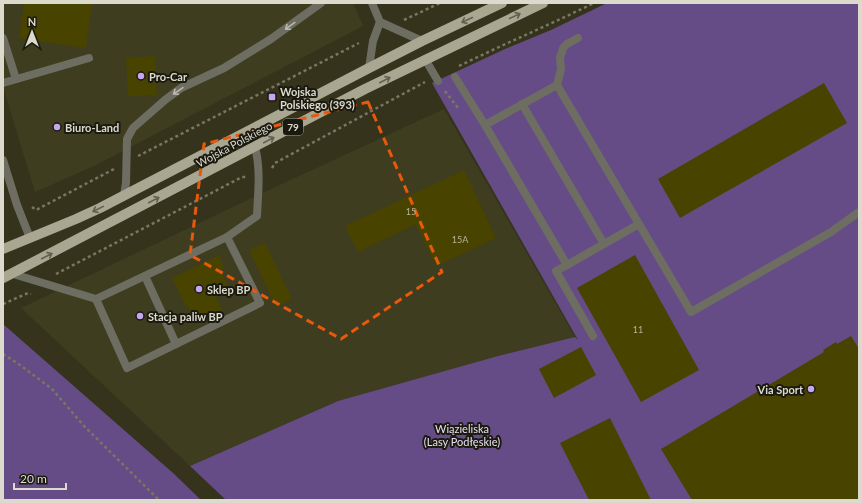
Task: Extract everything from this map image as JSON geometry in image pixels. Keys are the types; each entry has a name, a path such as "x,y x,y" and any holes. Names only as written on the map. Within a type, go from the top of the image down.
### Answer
{"main road":[{"name":"Wojska Polskiego","path":"3,249 76,219 422,41 502,3"},
{"name":"Wojska Polskiego","path":"3,278 366,89 543,3"}],"street":[{"path":"124,195 126,184 127,139 133,128 180,88 224,68 271,40 321,3"},
{"path":"372,3 380,22 422,41"},
{"path":"369,68 373,41 380,22"},
{"path":"3,38 16,79"},
{"path":"578,38 563,48 560,58 561,68 557,85 691,312 831,232 859,212"},
{"path":"3,83 89,58"},
{"path":"425,59 437,79"},
{"path":"455,77 485,125 567,265"},
{"path":"485,125 557,85"},
{"path":"522,104 604,244"},
{"path":"12,274 96,299 227,237 257,216 259,178 258,160 255,147"},
{"path":"3,160 17,205 30,238"},
{"path":"593,336 556,271 640,224"},
{"path":"96,299 127,368 260,303 227,237"},
{"path":"144,276 176,344"}],"path":[{"path":"398,19 405,20 440,3"},
{"path":"271,169 275,163 503,44 549,25 594,3"},
{"path":"254,97 358,44 361,41"},
{"path":"51,277 242,177 252,178"},
{"path":"3,304 28,293 36,294"},
{"path":"3,354 52,389 84,426 159,500"}],"highlighted area":[{"path":"368,102 442,272 341,339 190,255 204,144"}],"shaded area":[{"path":"3,3 353,3 363,26 94,166 35,192 3,87"},
{"path":"444,109 575,337 498,356 338,401 190,466 21,308 258,195"}],"green space":[{"name":"Wiązieliska (Lasy Podłęskie)","path":"607,3 859,3 859,500 226,500 190,466 338,401 498,356 575,337 578,340 432,83 505,49 551,30"},
{"path":"3,324 173,473 201,500 3,500"}],"building":[{"path":"24,3 92,3 86,48 19,38"},
{"name":"Pro-Car","path":"155,56 157,95 128,96 126,58"},
{"path":"824,83 847,123 680,218 658,179"},
{"path":"464,170 496,238 436,266 416,224 358,252 345,226"},
{"path":"265,243 292,299 276,307 249,250"},
{"name":"Sklep BP","path":"219,255 224,268 220,270 228,286 214,292 222,310 196,322 172,278"},
{"path":"635,255 699,370 641,402 577,288"},
{"name":"Via Sport","path":"851,336 859,349 859,500 692,500 661,449 824,352 823,350 836,342 837,344"},
{"path":"581,347 596,375 554,398 539,369"},
{"path":"610,418 651,500 589,500 560,443"}],"place":[{"name":"Pro-Car","path":"141,76"},
{"name":"Wojska Polskiego (393)","path":"272,97"},
{"name":"Biuro-Land","path":"57,127"},
{"name":"Sklep BP","path":"199,289"},
{"name":"Stacja paliw BP","path":"140,316"},
{"name":"Via Sport","path":"811,389"}]}
